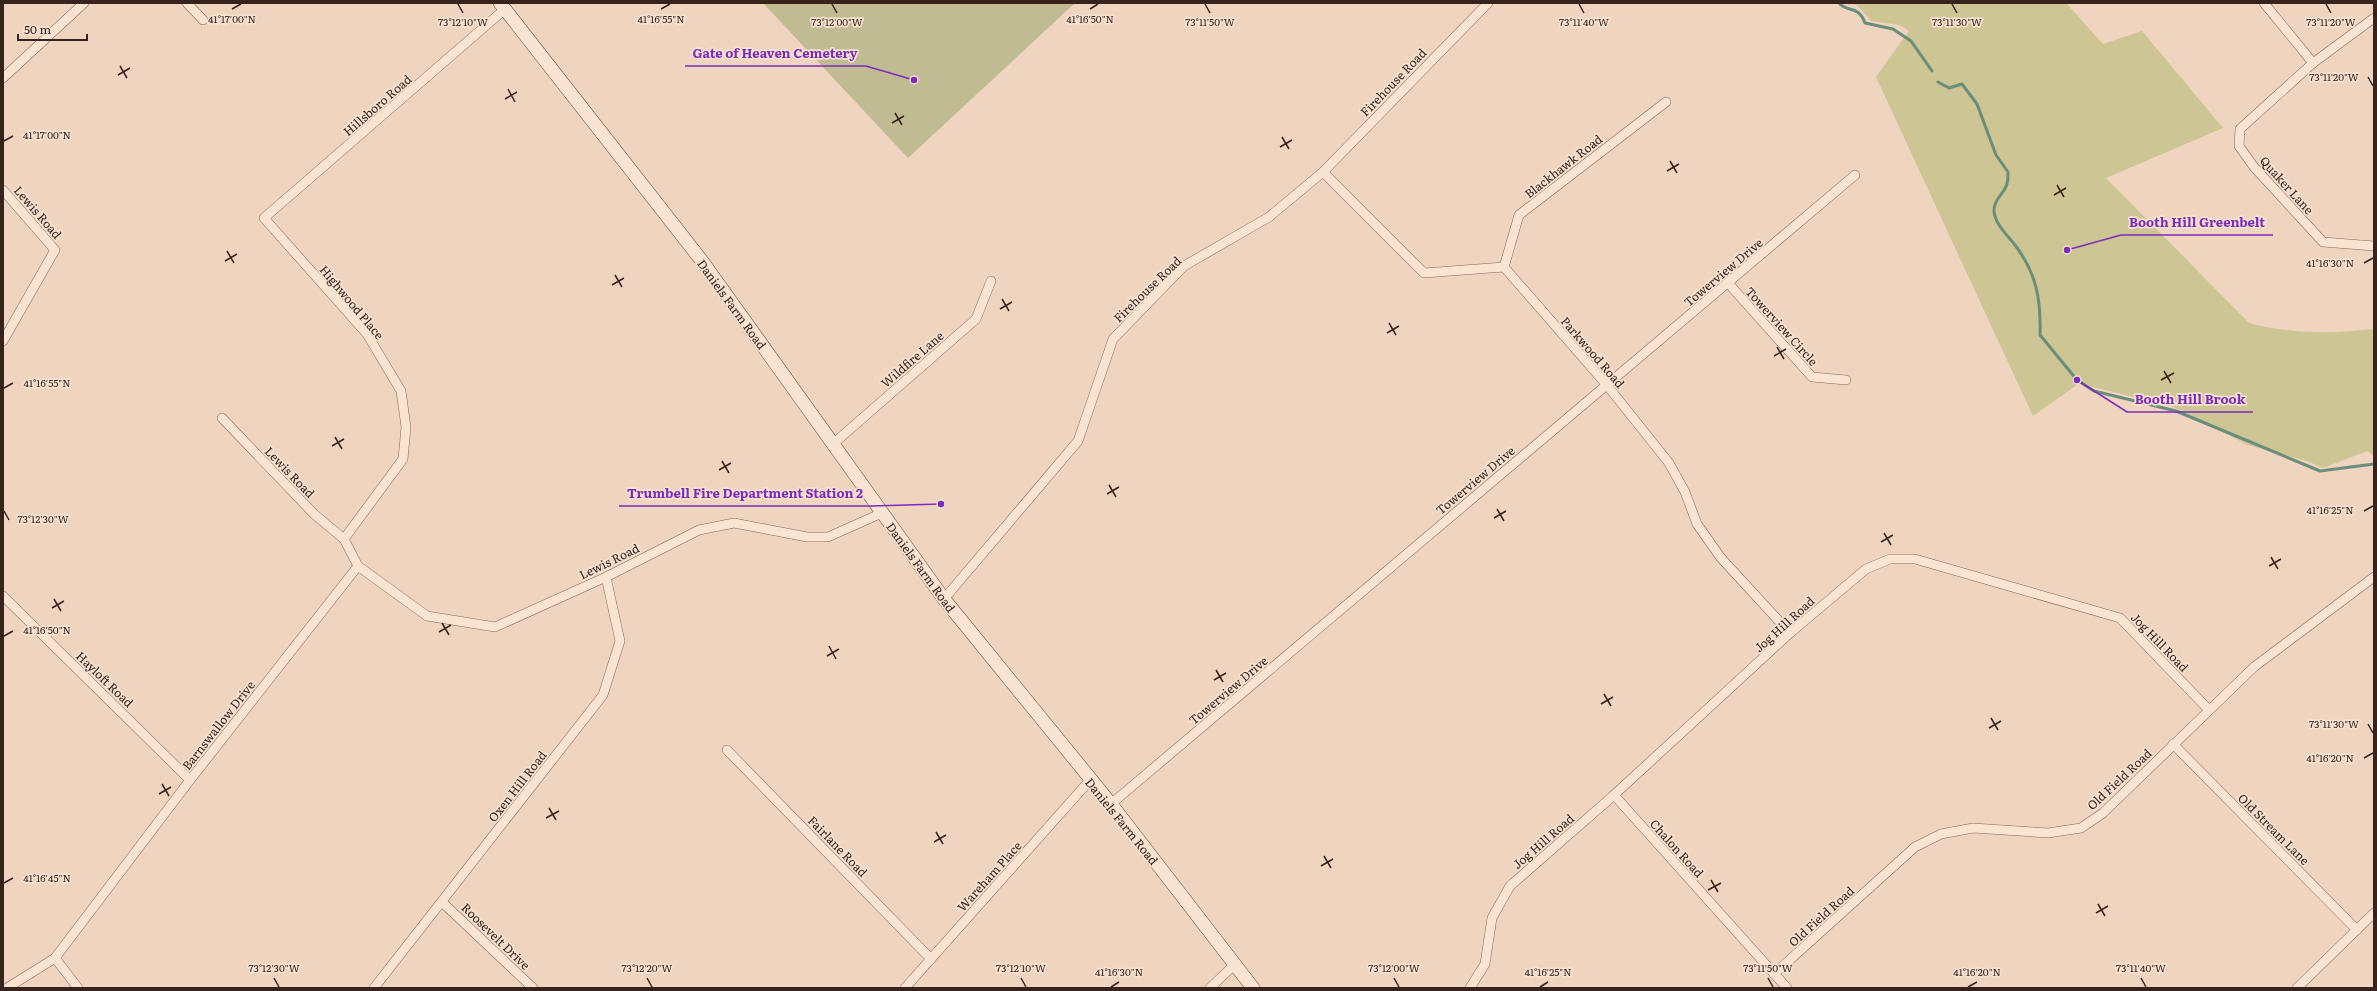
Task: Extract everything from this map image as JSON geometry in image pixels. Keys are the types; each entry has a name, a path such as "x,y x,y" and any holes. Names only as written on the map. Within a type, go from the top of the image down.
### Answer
{"main road":[{"name":"Daniels Farm Road","path":"502,6 702,261 944,599 1111,804 1253,988"}],"street":[{"path":"3,78 84,3"},
{"path":"187,3 203,20"},
{"name":"Firehouse Road","path":"944,599 1078,441 1112,339 1184,266 1269,217 1323,172 1488,3"},
{"path":"2264,3 2314,63"},
{"name":"Hillsboro Road","path":"264,218 502,6"},
{"name":"Quaker Lane","path":"2374,18 2314,63 2240,129 2239,146 2254,167 2323,242 2374,246"},
{"name":"Blackhawk Road","path":"1504,267 1518,216 1666,102"},
{"path":"1323,172 1424,273 1504,267"},
{"name":"Towerview Drive","path":"1111,804 1855,175"},
{"name":"Lewis Road","path":"3,190 55,250 3,341"},
{"name":"Highwood Place","path":"264,218 367,334 401,391 406,427 403,459 344,539"},
{"name":"Parkwood Road","path":"1504,267 1606,384 1669,462 1685,492 1697,524 1721,558 1790,633"},
{"name":"Wildfire Lane","path":"833,444 976,319 991,280"},
{"name":"Towerview Circle","path":"1728,283 1812,377 1846,380"},
{"name":"Lewis Road","path":"222,418 314,514 344,539"},
{"name":"Lewis Road","path":"358,566 427,616 495,627 606,577 699,530 716,525 734,523 807,537 828,536 882,514"},
{"path":"344,539 358,566"},
{"name":"Jog Hill Road","path":"1470,988 1485,964 1492,918 1510,886 1614,795 1790,633 1866,568 1890,559 1915,559 2120,618 2208,709"},
{"name":"Barnswallow Drive","path":"7,988 55,958 190,780 358,566"},
{"name":"Oxen Hill Road","path":"374,988 603,695 620,641 606,577"},
{"name":"Old Field Road","path":"1774,974 1915,847 1941,834 1973,828 2048,833 2081,828 2103,813 2208,709 2254,667 2374,577"},
{"name":"Hayloft Road","path":"3,596 190,780"},
{"name":"Old Stream Lane","path":"2173,744 2357,930"},
{"name":"Fairlane Road","path":"727,750 931,959"},
{"name":"Wareham Place","path":"905,988 1090,780"},
{"name":"Chalon Road","path":"1614,795 1787,988"},
{"name":"Roosevelt Drive","path":"442,902 533,988"},
{"path":"2297,988 2374,913"},
{"path":"55,958 78,988"},
{"path":"1210,988 1234,965"}],"shaded area":[{"path":"763,3 1075,3 908,158"},
{"path":"1846,3 2066,3 2103,44 2142,31 2223,128 2106,178 2249,323 2265,327 2311,332 2342,332 2374,329 2374,456 2367,451 2323,468 2307,461 2248,445 2171,406 2093,387 2081,382 2033,416 1876,77 1909,31 1900,25 1871,21 1857,5"}],"waterway":[{"path":"1839,3 1845,8 1859,13 1865,23 1893,29 1911,41 1932,71"},
{"path":"1938,82 1949,88 1962,84 1977,104 1996,155 2008,172 2006,188 1995,204 1995,217 2002,230 2022,256 2033,277 2040,310 2040,335 2077,380 2094,391 2176,411 2320,471 2374,464"}],"place":[{"name":"Gate of Heaven Cemetery","path":"914,80"},
{"name":"Booth Hill Greenbelt","path":"2067,250"},
{"name":"Booth Hill Brook","path":"2077,380"},
{"name":"Trumbell Fire Department Station 2","path":"941,504"}]}
